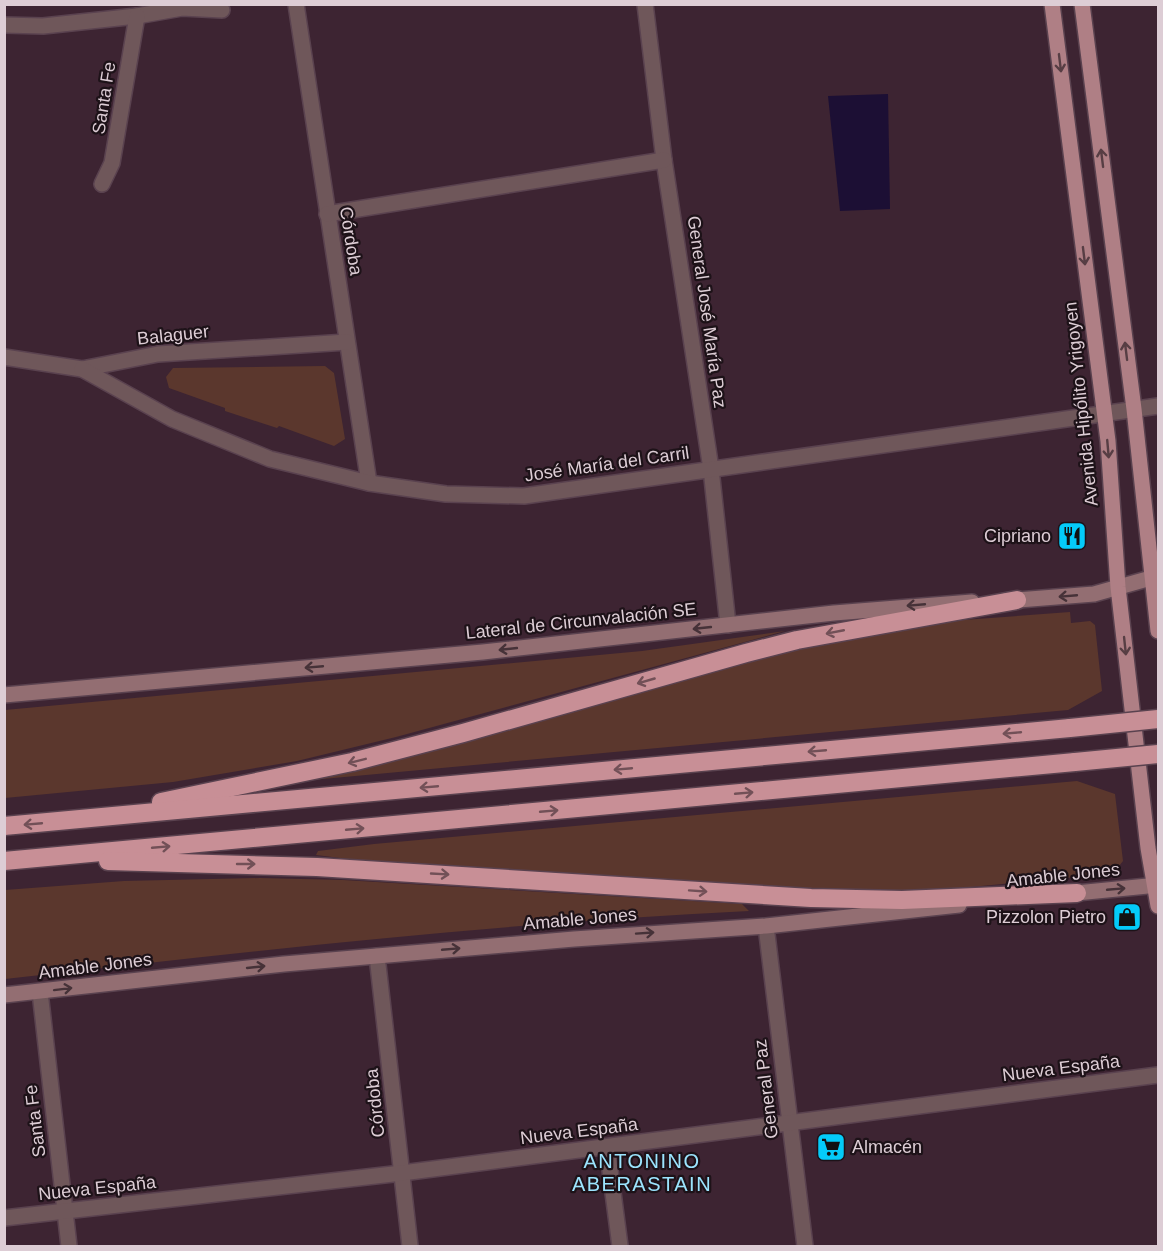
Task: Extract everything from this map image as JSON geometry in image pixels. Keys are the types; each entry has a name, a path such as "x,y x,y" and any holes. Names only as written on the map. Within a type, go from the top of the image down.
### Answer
{"highway":[{"path":"62,821 352,762 797,640 1017,600"},
{"path":"4,826 1158,719"},
{"path":"12,860 1158,754"},
{"path":"12,860 317,867 811,898 902,900 1077,893"}],"main road":[{"name":"Avenida Hipólito Yrigoyen","path":"1052,4 1104,414 1118,587 1148,848 1157,885 1158,906"},
{"path":"1082,4 1156,577 1158,631"}],"street":[{"name":"Córdoba","path":"296,4 369,483"},
{"name":"General José María Paz","path":"645,4 664,160 711,469 728,625"},
{"path":"4,25 43,26 137,16 182,8 222,10"},
{"name":"Santa Fe","path":"102,184 112,164 137,16"},
{"path":"327,214 664,160"},
{"name":"Balaguer","path":"4,357 82,369 158,354 347,342"},
{"name":"José María del Carril","path":"82,369 172,419 270,459 369,483 446,494 524,496 1158,406"},
{"name":"Lateral de Circunvalación SE","path":"4,695 483,652 941,603 1094,594 1156,577"},
{"name":"Amable Jones","path":"4,996 377,956 585,938 766,926 1157,885"},
{"name":"General Paz","path":"766,926 805,1246"},
{"name":"Córdoba","path":"377,956 410,1246"},
{"name":"Santa Fe","path":"40,992 69,1246"},
{"name":"Nueva España","path":"4,1218 402,1173 1158,1075"},
{"path":"608,1147 620,1246"}],"shaded area":[{"path":"888,94 890,209 840,211 828,96"},
{"path":"325,366 334,373 345,439 334,446 279,426 277,428 225,411 225,408 169,388 166,377 173,368"},
{"path":"1070,612 1071,623 1090,621 1095,625 1102,691 1068,710 312,780 792,648 936,622"},
{"path":"785,631 396,737 297,761 173,782 5,798 5,710 642,651"},
{"path":"1077,781 1115,794 1123,861 1119,866 1108,867 1109,874 906,892 835,892 316,855 318,851 374,844"},
{"path":"260,878 343,880 742,904 749,911 469,930 5,979 5,890 124,881"}],"place":[{"name":"Cipriano","path":"1072,536"},
{"name":"Pizzolon Pietro","path":"1127,917"},
{"name":"Almacén","path":"831,1147"}],"district":[{"name":"ANTONINO ABERASTAIN","path":"642,1172"}]}
